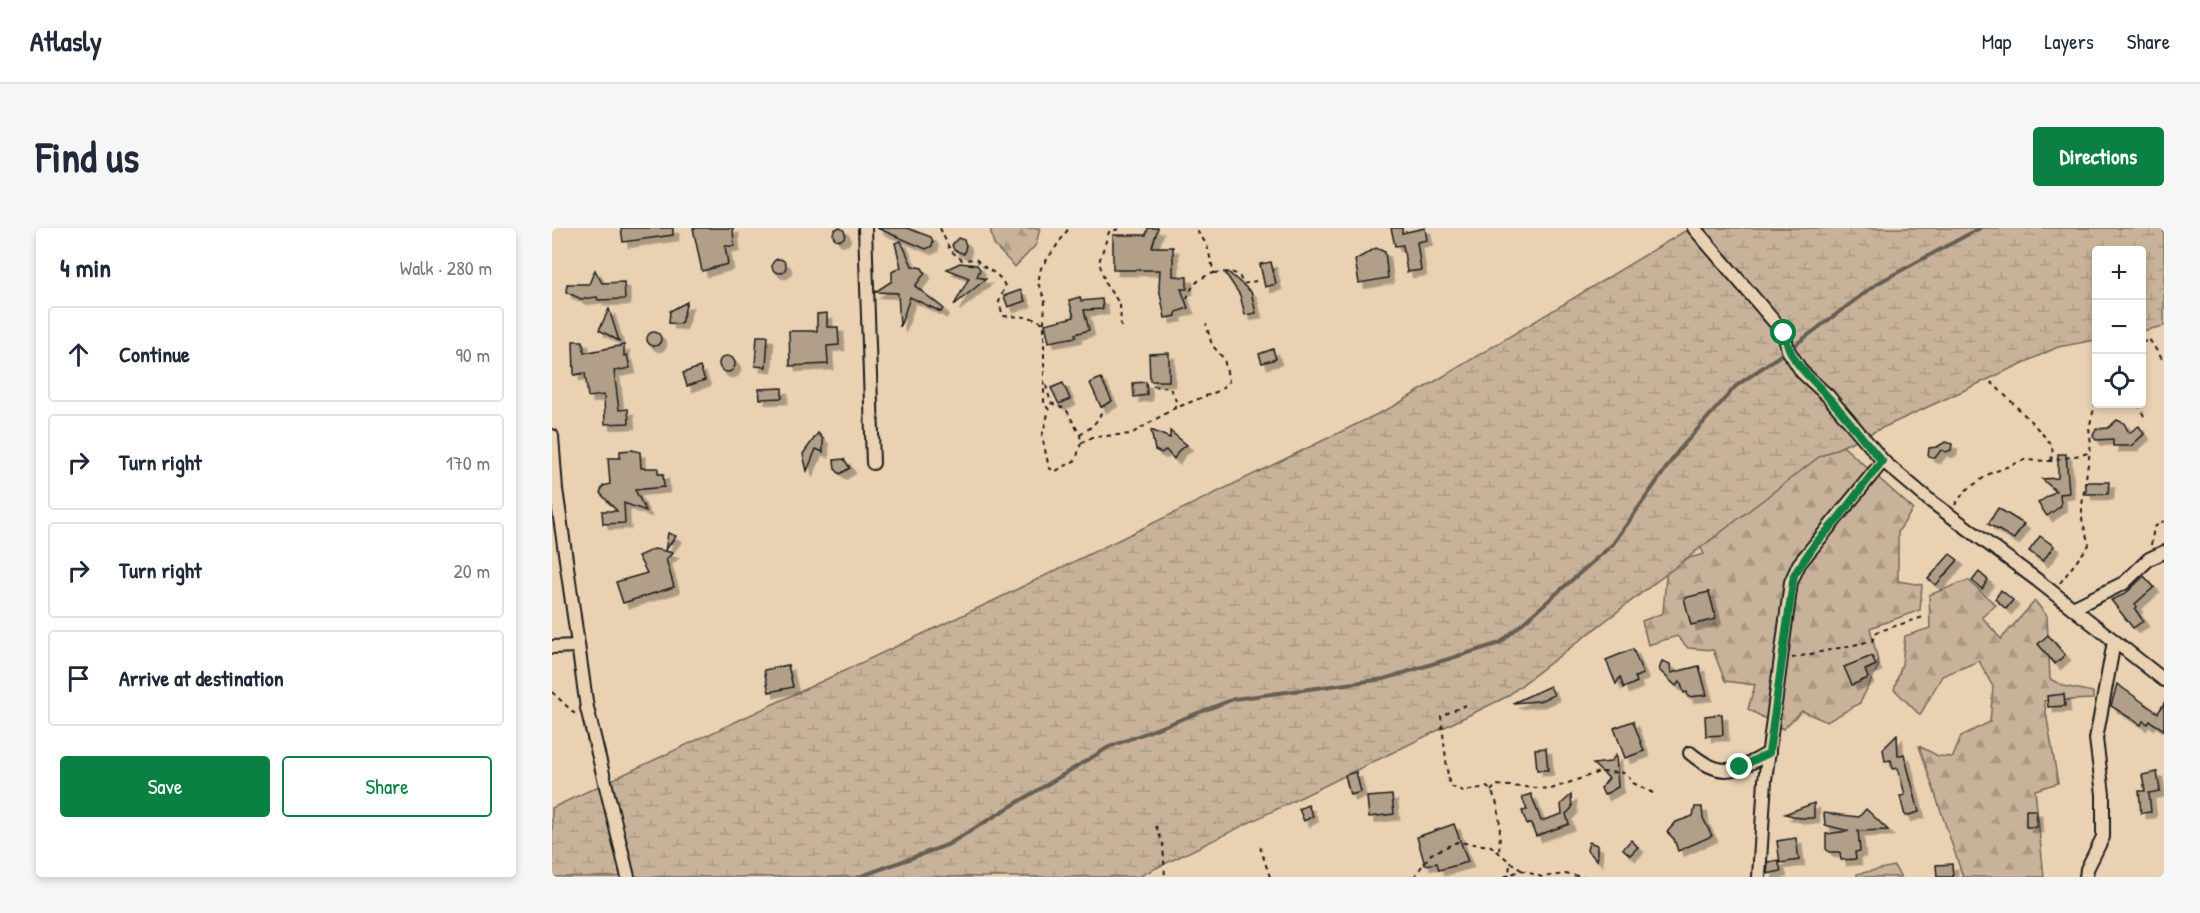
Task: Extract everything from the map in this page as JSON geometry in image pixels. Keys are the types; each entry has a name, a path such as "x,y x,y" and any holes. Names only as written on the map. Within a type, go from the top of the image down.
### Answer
{"street":[{"path":"865,228 873,464"},
{"path":"1694,228 1784,333 1788,350 1802,372 1828,396 1882,461 1948,515 2073,608 2164,680"},
{"path":"552,436 556,489 592,731 628,877"},
{"path":"1759,877 1762,809 1791,582 1797,569 1882,461"},
{"path":"2073,608 2124,583 2150,559 2164,552"},
{"path":"2086,877 2087,868 2103,837 2103,794 2096,739 2114,642"},
{"path":"552,648 578,646"},
{"path":"1690,753 1708,768 1718,771 1748,765 1769,753"}],"path":[{"path":"940,228 950,250 962,260 976,260 982,267 999,274 1005,286 999,302 1003,316 1029,317 1044,323"},
{"path":"1045,382 1051,403 1066,409 1080,435 1081,443 1076,460 1056,471 1049,468 1042,436 1049,410 1044,403 1046,300 1038,283 1041,268 1069,228"},
{"path":"1121,327 1120,304 1106,285 1099,262 1109,232 1122,228"},
{"path":"1195,228 1207,245 1214,273"},
{"path":"1186,299 1189,291 1203,276 1214,273 1239,274 1243,284 1256,281"},
{"path":"1081,443 1093,437 1131,434 1173,409 1221,390 1229,381 1224,359 1212,345 1206,324"},
{"path":"2146,341 2149,339 2153,342 2164,362"},
{"path":"1991,382 2035,429 2049,440 2053,449 2051,461"},
{"path":"1153,386 1170,388 1177,403 1173,409"},
{"path":"1080,435 1095,424 1102,411 1102,406"},
{"path":"2052,592 2089,545 2082,519 2089,453 2089,428 2095,408"},
{"path":"2140,408 2145,418"},
{"path":"1948,515 1965,491 1989,474 2024,460 2051,461 2089,453"},
{"path":"2150,559 2154,526 2164,521"},
{"path":"1781,660 1872,640 1878,632 1923,617"},
{"path":"552,692 576,715"},
{"path":"1466,705 1441,716 1450,786 1463,791 1487,787 1491,791 1497,806 1499,853"},
{"path":"1491,791 1496,785 1551,789 1599,771 1626,773 1633,783 1653,793"},
{"path":"1156,826 1163,844 1165,877"},
{"path":"1414,877 1431,854 1457,842 1491,846 1521,870 1542,877 1565,874 1582,874 1584,877"},
{"path":"1260,847 1270,877"},
{"path":"1509,875 1510,862"},
{"path":"1504,877 1521,870"}],"green space":[{"path":"990,228 1040,228 1036,245 1015,267 994,245"},
{"path":"1690,228 2164,228 2164,326 2146,330 2146,246 2092,246 2092,341 2058,347 1819,457 1506,697 1138,877 552,877 552,808 995,600 1394,406"},
{"path":"1824,429 1913,509 1898,532 1898,581 1922,585 1920,610 1870,628 1879,665 1860,703 1827,722 1802,711 1783,729 1748,709 1755,685 1725,681 1713,650 1688,648 1677,636 1648,645 1642,621 1663,613 1667,564 1704,554 1692,531"},
{"path":"1968,580 1996,605 1982,617 2001,639 2035,601 2047,616 2050,679 2064,686 2093,692 2093,699 2044,701 2058,783 2035,790 2044,877 1963,877 1919,746 1938,756 1953,757 1961,736 1990,722 1993,687 1979,661 1942,676 1920,715 1894,689 1902,664 1905,636 1930,628 1929,595"},
{"path":"1894,866 1901,877 1857,877 1857,874"}],"building":[{"path":"621,228 673,228 673,235 623,242"},
{"path":"693,228 733,228 734,246 725,246 728,264 702,271"},
{"path":"841,228 844,229 844,239 837,240 834,239 833,232 834,229"},
{"path":"877,228 907,228 931,237 932,246 926,249"},
{"path":"1148,228 1158,228 1152,247 1173,247 1173,276 1187,277 1187,289 1181,289 1188,308 1176,312 1176,316 1165,318 1159,288 1160,270 1113,270 1113,235 1146,235"},
{"path":"1391,228 1402,228 1402,233 1425,228 1427,240 1417,242 1421,270 1407,272 1403,245 1395,246"},
{"path":"958,238 964,240 966,245 964,254 954,250 952,245"},
{"path":"901,241 912,266 922,268 925,273 915,286 943,308 941,312 910,297 900,327 898,293 875,292 892,281 892,272 901,267 895,243"},
{"path":"1376,248 1385,252 1388,278 1359,283 1355,260"},
{"path":"779,259 784,261 786,266 784,271 779,273 774,271 772,266 774,261"},
{"path":"1271,262 1276,284 1265,287 1260,264"},
{"path":"960,263 977,265 980,269 977,277 986,279 954,305 969,278 947,269"},
{"path":"595,270 602,283 624,282 625,299 598,300 597,297 581,299 566,292 567,284 589,284"},
{"path":"1228,272 1251,292 1256,313 1245,315 1240,295 1226,274"},
{"path":"1021,290 1025,301 1008,307 1004,296"},
{"path":"1080,297 1081,301 1102,299 1103,309 1084,310 1089,330 1075,334 1076,337 1049,342 1045,324 1074,317 1069,300"},
{"path":"687,302 681,324 669,323 670,311"},
{"path":"609,309 619,341 599,330"},
{"path":"827,313 827,327 838,327 839,345 827,346 828,364 790,366 789,331 817,331 817,314"},
{"path":"651,332 657,332 661,339 657,346 651,346 647,342 647,336"},
{"path":"757,336 768,336 766,367 755,366"},
{"path":"573,341 583,341 584,353 624,345 624,356 627,355 630,368 614,371 619,410 628,409 629,423 605,424 604,395 588,397 585,373 574,375"},
{"path":"1273,349 1276,359 1262,363 1259,354"},
{"path":"1169,353 1169,381 1150,381 1149,354"},
{"path":"727,356 733,358 735,364 733,370 727,372 721,370 719,364 721,358"},
{"path":"700,367 705,380 687,386 683,373"},
{"path":"1101,378 1112,401 1101,407 1090,383"},
{"path":"1146,382 1147,395 1134,397 1133,383"},
{"path":"1063,383 1070,399 1059,404 1051,388"},
{"path":"782,388 782,398 760,399 759,389"},
{"path":"2117,420 2124,423 2129,433 2139,426 2144,434 2131,446 2113,446 2113,439 2096,440 2093,436 2096,429 2108,428"},
{"path":"1151,430 1170,438 1170,431 1187,445 1179,450 1174,459 1166,450 1161,453 1155,450"},
{"path":"818,433 823,439 823,452 816,449 807,471 803,454"},
{"path":"1945,442 1952,444 1951,450 1946,452 1941,450 1935,458 1928,456 1929,448 1937,447"},
{"path":"620,451 640,452 641,468 658,468 658,474 663,474 664,487 635,490 646,511 624,503 625,523 603,524 602,511 617,511 600,493 603,486 610,484 608,458 620,458"},
{"path":"2058,454 2066,454 2069,493 2060,494 2061,506 2047,516 2038,503 2056,491 2042,479 2058,478"},
{"path":"844,459 850,468 840,474 835,469 834,460"},
{"path":"2086,482 2109,482 2108,494 2086,494"},
{"path":"1998,508 2024,524 2014,539 1988,524"},
{"path":"668,533 676,536 665,551"},
{"path":"2040,536 2054,546 2043,561 2029,551"},
{"path":"654,549 673,553 666,559 674,587 623,603 616,582 647,573 638,556"},
{"path":"1950,554 1958,560 1936,585 1928,579"},
{"path":"1979,572 1988,580 1982,589 1972,581"},
{"path":"2144,576 2154,587 2135,604 2137,607 2135,609 2143,621 2133,628 2111,600 2125,594"},
{"path":"2001,590 2013,600 2006,609 1995,599"},
{"path":"1709,592 1716,619 1691,625 1684,598"},
{"path":"2048,635 2065,655 2055,664 2038,644"},
{"path":"1633,649 1643,674 1635,677 1637,682 1624,688 1620,677 1616,684 1606,660"},
{"path":"1872,656 1876,665 1865,670 1868,678 1852,685 1844,667"},
{"path":"1662,661 1670,664 1671,673 1699,666 1707,695 1688,697 1680,681 1676,686 1659,670"},
{"path":"788,665 793,687 769,692 764,670"},
{"path":"2117,684 2158,713 2164,703 2164,730 2150,721 2148,724 2143,721 2141,725 2111,706"},
{"path":"1550,686 1554,695 1539,701 1513,703"},
{"path":"2064,694 2065,706 2048,707 2047,696"},
{"path":"1722,714 1723,735 1706,736 1705,716"},
{"path":"1633,721 1644,751 1625,758 1614,728"},
{"path":"1897,735 1898,756 1904,754 1919,812 1905,816 1900,796 1905,795 1898,768 1893,769 1891,760 1885,761 1883,749"},
{"path":"1546,748 1548,770 1537,770 1535,749"},
{"path":"1616,755 1618,787 1604,795 1601,788 1609,778 1593,764 1610,762"},
{"path":"1356,772 1361,792 1350,795 1345,775"},
{"path":"2157,772 2160,791 2149,793 2151,812 2141,813 2139,791 2145,791 2142,775"},
{"path":"1531,794 1541,821 1562,814 1561,804 1571,795 1572,808 1566,814 1569,824 1536,836 1531,823 1527,825 1522,811 1527,810 1522,797"},
{"path":"1392,795 1394,814 1369,817 1367,797"},
{"path":"1814,803 1814,818 1800,818 1785,814"},
{"path":"1308,805 1313,816 1304,821 1299,809"},
{"path":"1695,807 1702,807 1703,818 1712,836 1678,851 1674,839 1667,832 1676,822 1693,816"},
{"path":"1866,809 1888,830 1858,831 1860,851 1855,852 1856,859 1841,860 1840,852 1829,852 1826,849 1826,834 1849,831 1825,825 1824,813 1859,817"},
{"path":"2026,810 2036,810 2037,827 2026,827"},
{"path":"1454,824 1468,862 1439,870 1437,863 1425,865 1417,837"},
{"path":"1796,838 1799,860 1780,863 1777,841"},
{"path":"1631,840 1638,847 1630,855 1623,849"},
{"path":"1589,842 1597,845 1597,860 1587,850"},
{"path":"1778,860 1781,871 1767,874 1768,862"},
{"path":"1952,864 1953,877 1937,877 1936,865"}],"waterway":[{"path":"1791,348 1878,283 1980,228"},
{"path":"859,877 947,845 1109,747 1234,699 1384,679 1500,643 1613,544 1679,450 1736,386 1785,352"}],"route":[{"path":"1740,767 1769,753 1774,701 1791,582 1794,575 1815,544 1868,483 1882,461 1828,396 1802,372 1788,350 1784,333"}]}
